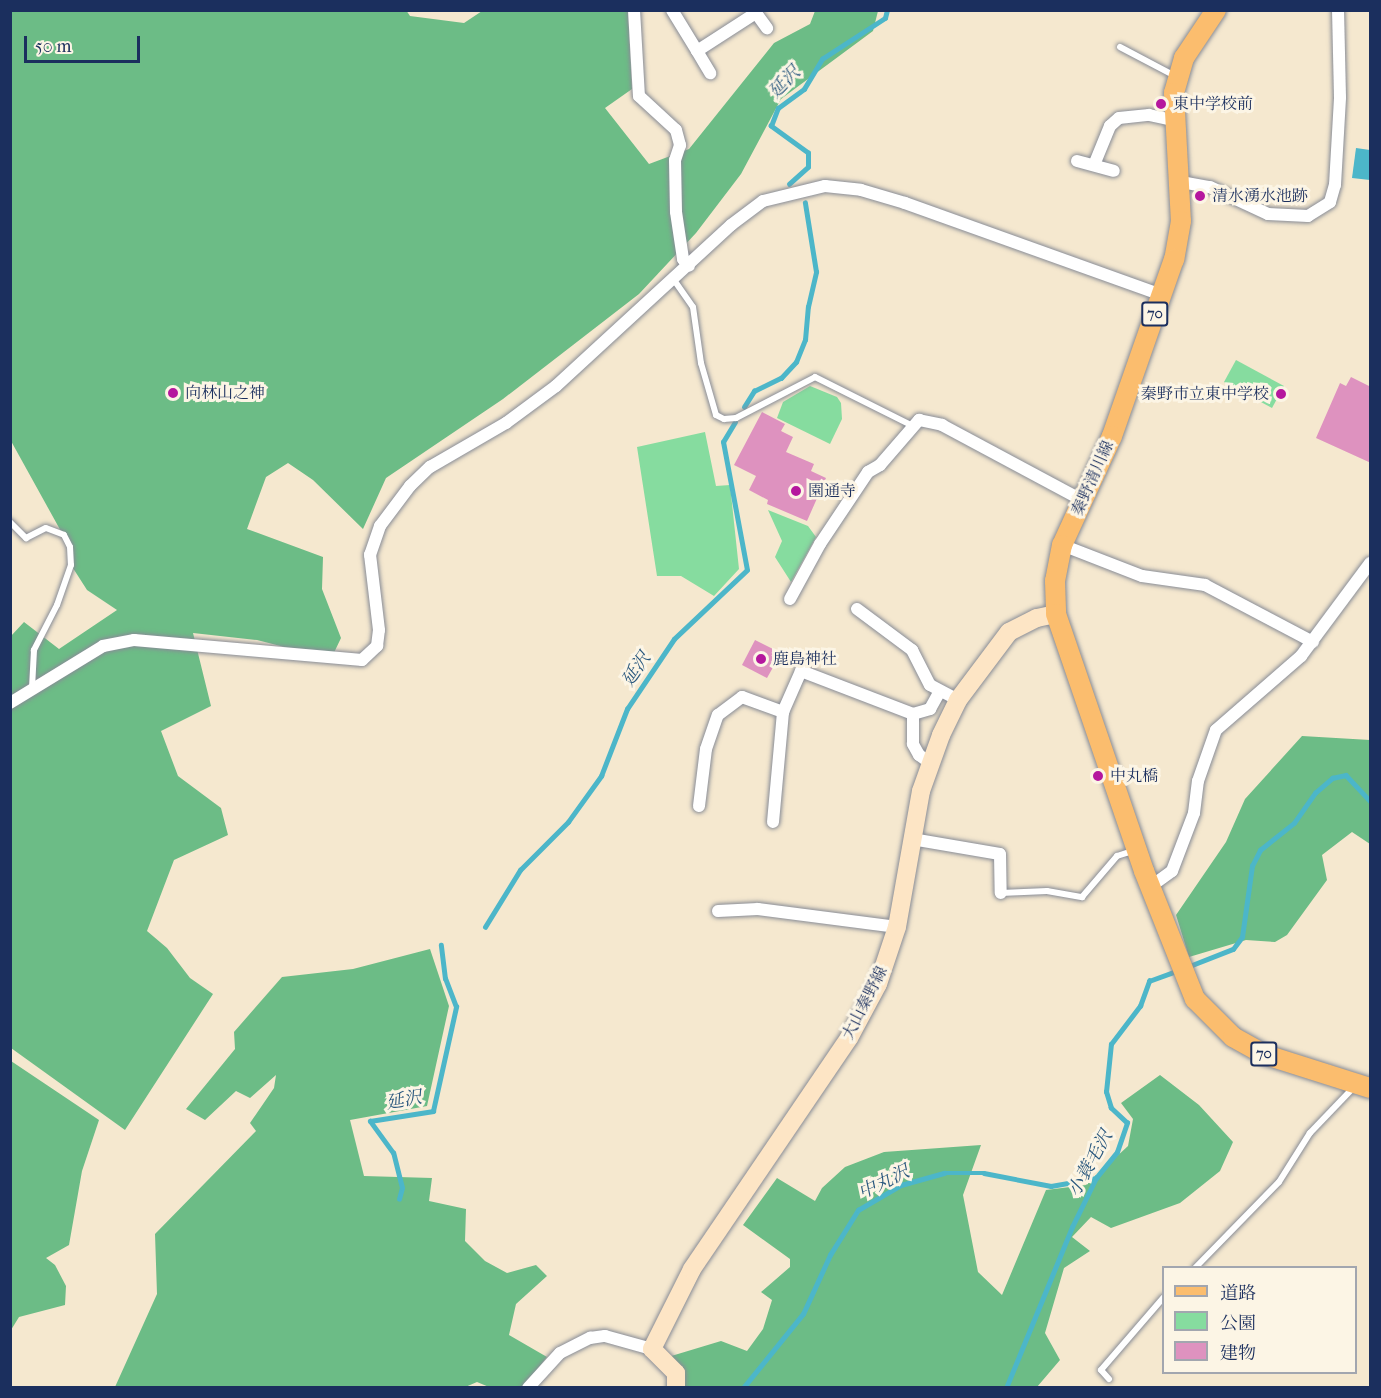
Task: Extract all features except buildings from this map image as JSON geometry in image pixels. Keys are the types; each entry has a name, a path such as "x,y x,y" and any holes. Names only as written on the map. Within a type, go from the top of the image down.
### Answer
{"main road":[{"name":"秦野清川線","path":"1216,10 1194,39 1178,77 1173,120 1181,182 1181,221 1162,295 1112,436 1062,545 1056,581 1056,614 1136,849 1185,979 1195,999 1233,1037 1266,1055 1364,1086"},
{"name":"大山秦野線","path":"652,1349 692,1269 859,1021 878,984 897,927 912,838 929,762 958,700 1009,632 1037,618 1056,614"},
{"path":"652,1349 676,1373 676,1388"}],"street":[{"path":"634,10 639,96 676,130 680,145 675,160 676,212 683,259 689,266"},
{"path":"672,10 710,72"},
{"path":"1181,182 1210,187 1268,214 1308,216 1330,202 1335,185 1340,97 1338,10"},
{"path":"697,51 755,12 767,28"},
{"path":"1094,165 1110,126 1119,118 1149,114 1173,120"},
{"path":"1077,161 1114,171"},
{"path":"10,703 103,646 134,640 362,660 377,646 379,630 370,555 380,526 410,486 430,467 506,423 556,386 763,201 825,186 861,190 905,202 1162,295"},
{"path":"790,599 820,544 868,472 880,465 911,425 919,420 942,425 1082,500"},
{"path":"1062,545 1142,576 1205,585 1313,642"},
{"path":"1150,886 1172,871 1194,813 1198,781 1216,730 1263,693 1313,642 1371,563"},
{"path":"857,609 912,650 930,685 939,693 958,700"},
{"path":"773,822 783,712 801,671 913,714 930,709 939,693"},
{"path":"699,806 706,749 718,715 742,697 783,712"},
{"path":"913,714 913,744 919,755 929,762"},
{"path":"912,838 1000,854 1001,893"},
{"path":"718,911 758,909 897,927"},
{"path":"528,1388 560,1353 590,1338 605,1336 652,1349"}],"lane":[{"path":"1120,47 1153,68 1178,77"},
{"path":"674,280 693,307 701,363 716,415 724,419 736,418 815,377 911,425"},
{"path":"10,522 26,538 46,528 64,535 70,547 71,565 53,618 34,650 32,691"},
{"path":"1001,893 1047,891 1082,897 1117,856 1136,849"},
{"path":"1197,1266 1279,1182 1310,1133 1364,1086"},
{"path":"1109,1379 1101,1370 1162,1299"}],"green space":[{"path":"406,10 410,16 464,23 482,11 628,11 632,89 605,108 649,164 689,149 774,43 810,24 815,11 878,11 873,31 781,99 741,174 696,233 639,294 503,399 386,478 363,529 313,480 288,463 266,477 247,529 323,557 322,589 341,638 331,659 257,640 193,633 211,706 161,731 178,776 221,808 228,835 174,860 147,931 167,948 190,978 213,994 125,1130 11,1048 11,636 24,622 59,649 117,610 87,590 71,565 73,553 11,441 10,11"},
{"path":"1236,360 1284,386 1272,408 1224,382"},
{"path":"810,386 837,397 841,403 842,419 830,444 777,418 783,402"},
{"path":"705,432 716,486 730,485 739,569 714,596 681,576 657,576 637,447"},
{"path":"768,510 808,526 816,537 791,582 775,557 782,541"},
{"path":"1302,736 1370,740 1370,844 1352,832 1322,855 1327,880 1287,935 1275,942 1246,940 1189,957 1176,915 1226,842 1245,799"},
{"path":"430,949 449,1006 427,1106 350,1120 364,1176 432,1178 429,1201 466,1209 465,1241 485,1261 507,1273 536,1265 547,1276 516,1304 509,1335 547,1357 523,1387 489,1387 477,1382 463,1388 115,1387 157,1294 155,1234 256,1131 250,1123 274,1088 276,1075 250,1098 236,1091 205,1120 186,1109 235,1049 234,1032 282,977 353,969"},
{"path":"11,1061 99,1120 82,1171 69,1245 46,1258 55,1265 66,1286 65,1305 19,1317 11,1330"},
{"path":"1160,1075 1199,1105 1233,1142 1220,1171 1180,1203 1111,1228 1091,1217 1072,1237 1090,1251 1064,1268 1045,1333 1060,1360 1037,1387 680,1387 668,1357 721,1341 747,1351 763,1329 772,1300 761,1292 790,1267 790,1259 743,1225 777,1178 815,1201 822,1188 845,1167 884,1152 981,1145 963,1195 978,1272 1002,1295 1046,1190 1086,1185 1128,1146 1133,1119 1121,1103"}],"water":[{"path":"1356,148 1370,150 1370,180 1352,178"}],"waterway":[{"name":"延沢","path":"789,184 808,167 808,153 771,126 778,108 804,89 822,59 885,18 887,10"},
{"name":"延沢","path":"744,407 754,391 781,378 796,362 805,340 808,307 816,272 805,203"},
{"name":"延沢","path":"485,927 520,870 568,822 601,776 627,709 674,639 747,570 723,442 735,422"},
{"name":"小蓑毛沢","path":"1187,967 1233,949 1242,937 1252,866 1260,850 1294,823 1315,793 1332,778 1346,775 1370,801"},
{"name":"延沢","path":"399,1199 402,1188 393,1153 370,1121 433,1111 456,1007 445,979 441,945"},
{"name":"小蓑毛沢","path":"1006,1388 1072,1227 1096,1178 1117,1152 1127,1123 1111,1108 1106,1092 1111,1044 1140,1006 1149,981 1179,970"},
{"name":"中丸沢","path":"743,1388 803,1314 830,1255 858,1210 901,1185 944,1173 984,1173 1051,1186 1096,1178"}],"place":[{"name":"東中学校前","path":"1161,104"},
{"name":"清水湧水池跡","path":"1200,196"},
{"name":"向林山之神","path":"173,393"},
{"name":"秦野市立東中学校","path":"1281,394"},
{"name":"園通寺","path":"796,491"},
{"name":"鹿島神社","path":"761,659"},
{"name":"中丸橋","path":"1098,776"}]}
